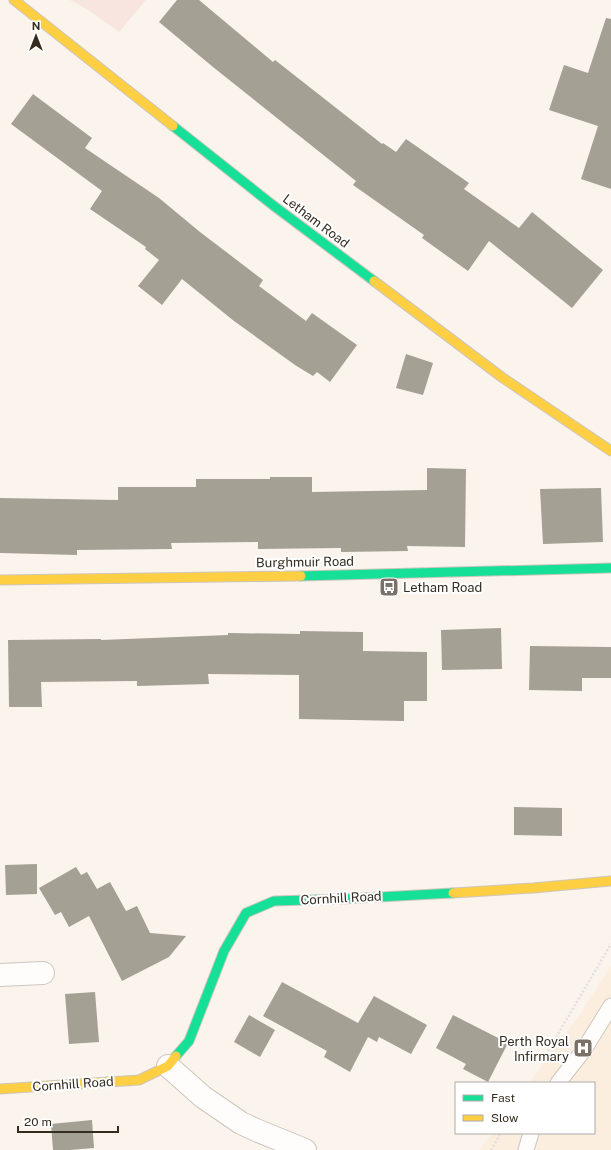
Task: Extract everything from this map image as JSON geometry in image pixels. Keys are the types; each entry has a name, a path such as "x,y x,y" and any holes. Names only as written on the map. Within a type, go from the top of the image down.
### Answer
{"street":[{"name":"Letham Road","path":"14,0 274,206 503,378 611,451"},
{"name":"Burghmuir Road","path":"0,580 286,576 611,568"},
{"name":"Cornhill Road","path":"0,1089 138,1080 168,1066 189,1041 224,951 246,913 274,901 343,899 533,888 611,881"},
{"path":"0,975 43,973"},
{"path":"168,1066 203,1097 241,1123 305,1150"}],"lane":[{"path":"559,1082 583,1051 611,1006"},
{"path":"526,1150 532,1134"}],"path":[{"path":"545,1057 611,944"},
{"path":"491,1150 500,1134"}],"shaded area":[{"path":"70,0 146,0 119,32 87,9"},
{"name":"Perth Royal Infirmary","path":"611,966 611,1150 479,1150 491,1134 595,1134 595,1082 530,1082 580,1014"}],"building":[{"path":"177,0 199,0 273,62 275,60 382,144 383,143 396,152 406,139 469,183 464,189 519,228 532,212 603,270 572,308 489,241 468,271 422,238 424,235 353,185 356,181 159,22"},
{"path":"606,18 611,19 611,189 581,179 598,126 549,110 564,65 588,73"},
{"path":"33,94 92,138 85,148 159,198 200,232 263,280 259,286 306,321 312,313 357,345 330,382 317,372 313,376 295,365 234,321 182,279 162,305 138,286 159,260 145,249 146,247 90,209 102,191 11,124"},
{"path":"406,354 433,363 423,395 396,388"},
{"path":"427,468 466,469 465,547 407,546 408,551 341,552 341,548 258,549 258,542 171,543 172,549 77,550 77,555 0,553 0,498 118,500 118,487 196,487 196,479 270,479 270,477 312,477 312,492 427,490"},
{"path":"601,488 603,542 543,544 540,489"},
{"path":"501,628 502,669 442,670 441,630"},
{"path":"300,631 363,632 363,651 427,652 427,701 404,701 404,721 299,719 299,675 208,674 209,684 137,686 137,681 41,682 42,707 9,707 8,640 101,640 228,635 228,633 300,634"},
{"path":"530,646 611,647 611,678 582,678 582,691 529,690"},
{"path":"514,807 562,808 562,836 514,835"},
{"path":"37,864 37,894 6,895 5,865"},
{"path":"76,867 81,875 87,872 97,889 110,882 126,911 137,906 150,933 186,936 169,957 122,981 89,916 69,927 61,912 55,915 39,888"},
{"path":"282,982 358,1023 374,996 427,1025 411,1054 379,1037 377,1042 368,1037 350,1072 324,1057 327,1051 263,1016"},
{"path":"95,992 99,1042 69,1044 65,994"},
{"path":"249,1015 275,1030 260,1057 234,1042"},
{"path":"453,1015 508,1043 488,1082 463,1069 466,1064 436,1048"},
{"path":"92,1120 94,1148 53,1150 51,1124"}],"traffic: fast":[{"path":"173,126 274,206 374,281"},
{"path":"301,576 611,568"},
{"path":"176,1056 189,1041 224,951 246,913 274,901 453,893"}],"traffic: slow":[{"path":"14,0 173,126"},
{"path":"374,281 503,378 611,451"},
{"path":"0,580 301,576"},
{"path":"453,893 611,881"},
{"path":"0,1089 139,1080 168,1066 176,1056"}],"place":[{"name":"Letham Road","path":"389,587"},
{"name":"Perth Royal Infirmary","path":"583,1048"}]}
